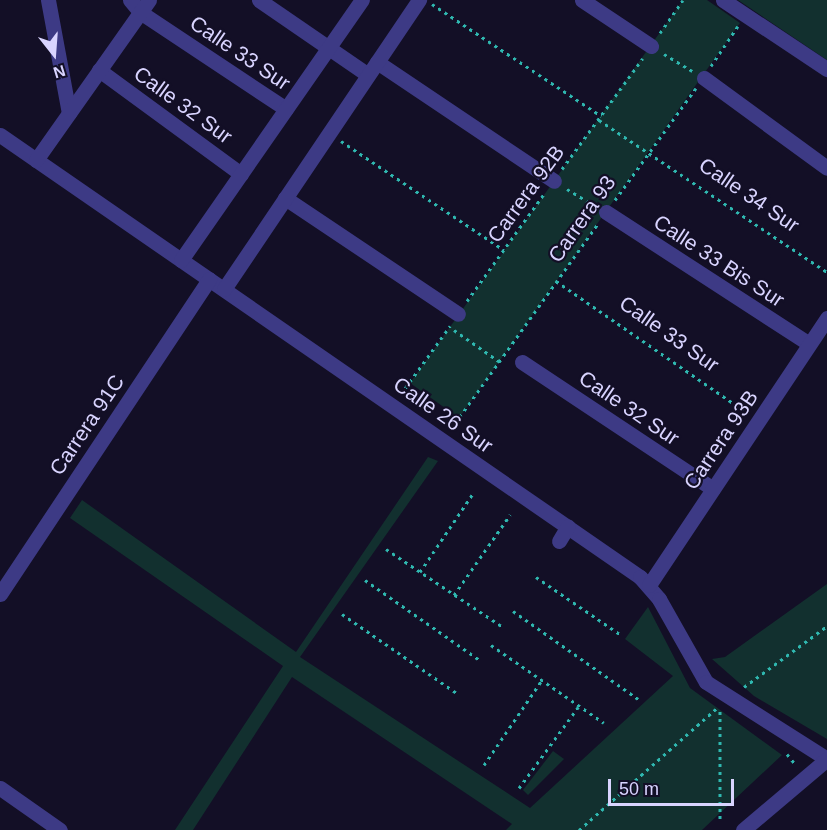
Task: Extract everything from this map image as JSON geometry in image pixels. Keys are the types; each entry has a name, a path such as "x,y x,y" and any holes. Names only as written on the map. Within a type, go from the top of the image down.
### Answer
{"street":[{"path":"48,0 69,112"},
{"name":"Calle 33 Sur","path":"130,0 145,6 286,110"},
{"path":"259,0 329,48 373,69 554,181"},
{"path":"181,260 362,0"},
{"path":"582,0 651,46"},
{"path":"723,0 827,69"},
{"path":"224,289 373,69 415,2"},
{"path":"36,160 145,6"},
{"name":"Calle 32 Sur","path":"99,70 241,174"},
{"path":"704,78 827,168"},
{"name":"Calle 26 Sur","path":"1,132 36,160 568,526 650,585 697,671 724,702 827,759"},
{"path":"285,198 453,321"},
{"name":"Calle 33 Bis Sur","path":"606,212 809,344"},
{"name":"Carrera 91C","path":"0,594 209,279"},
{"name":"Carrera 93B","path":"650,585 827,318"},
{"name":"Calle 32 Sur","path":"522,362 713,489"},
{"path":"559,541 568,526"},
{"path":"744,830 827,759"},
{"path":"0,788 60,830"}],"path":[{"name":"Carrera 92B","path":"392,405 683,0"},
{"path":"415,2 599,118"},
{"name":"Carrera 93","path":"444,441 647,152 704,78 744,14"},
{"path":"651,46 704,78"},
{"name":"Calle 34 Sur","path":"599,118 827,272"},
{"path":"329,133 504,250"},
{"path":"554,181 606,212"},
{"name":"Calle 33 Sur","path":"556,281 758,421"},
{"path":"453,321 500,362"},
{"path":"420,572 474,492"},
{"path":"454,595 510,515"},
{"path":"386,549 503,627"},
{"path":"536,577 621,635"},
{"path":"365,580 481,661"},
{"path":"513,611 638,699"},
{"path":"342,614 458,694"},
{"path":"579,830 724,702 827,626"},
{"path":"491,645 604,723"},
{"path":"484,765 542,680"},
{"path":"720,819 724,702"},
{"path":"519,788 579,706"}],"green space":[{"path":"683,0 707,0 740,23 459,418 410,383"},
{"path":"738,0 827,0 827,60"},
{"path":"428,457 438,461 300,657 530,808 673,676 625,639 648,607 690,688 782,755 702,830 506,830 512,824 292,677 193,830 175,830 283,666 70,518 82,500 296,652"},
{"path":"827,584 827,739 754,696 712,659 725,657"},
{"path":"553,751 564,759 528,795 523,790"}]}
